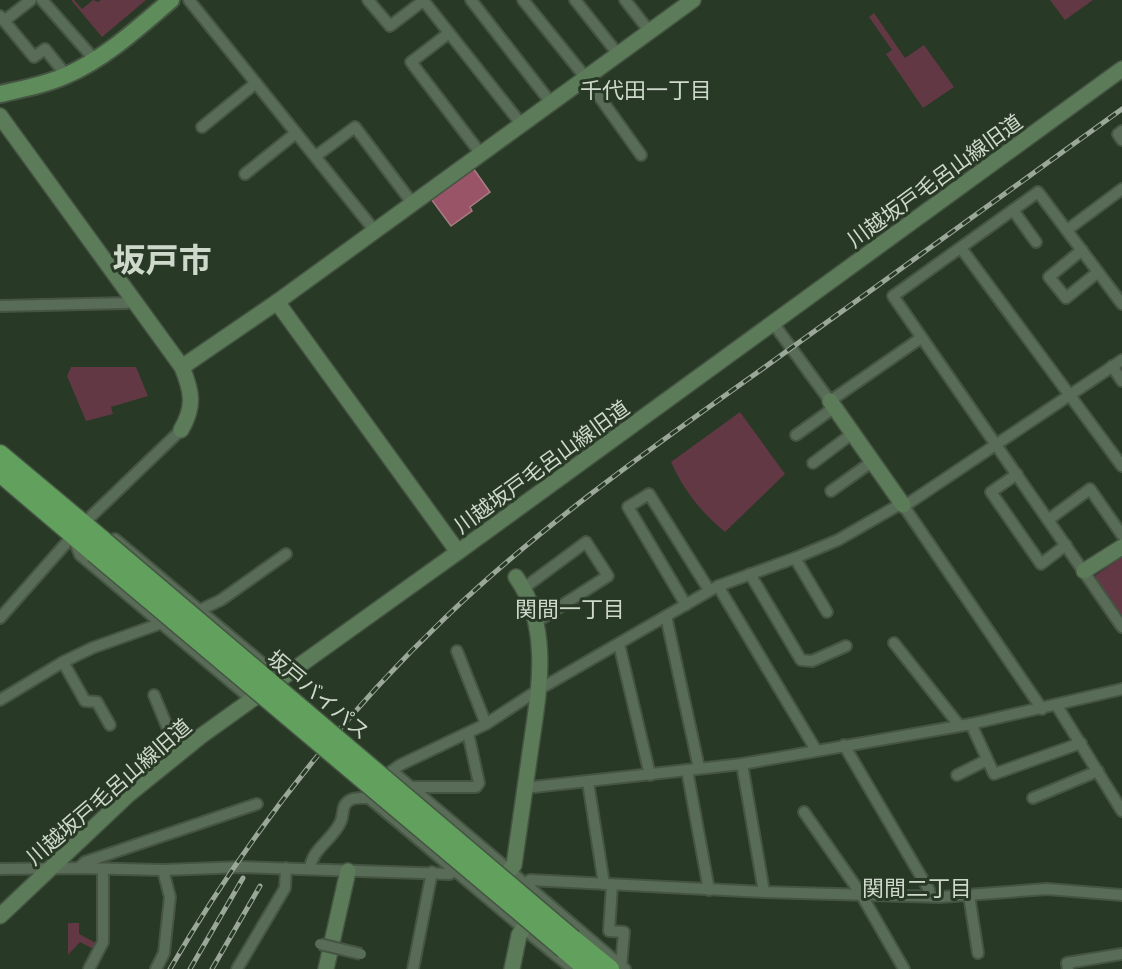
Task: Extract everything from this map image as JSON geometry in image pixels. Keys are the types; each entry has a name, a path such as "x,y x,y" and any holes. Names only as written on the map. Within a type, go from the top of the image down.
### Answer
{"highway":[{"name":"坂戸バイパス","path":"0,454 78,529 568,944 587,969"},
{"name":"坂戸バイパス","path":"0,473 78,529"},
{"name":"坂戸バイパス","path":"568,944 619,968"}],"main road":[{"path":"0,94 37,86 66,75 95,60 171,0"}],"street":[{"path":"31,0 2,19 34,57 45,50 66,75"},
{"path":"42,0 95,60"},
{"path":"189,0 375,231"},
{"path":"368,0 390,26 423,0 522,125"},
{"path":"471,0 552,104"},
{"path":"523,0 586,78 641,155"},
{"path":"575,0 618,54"},
{"path":"625,0 650,32"},
{"path":"182,367 277,302 552,104 650,32 677,5 693,0"},
{"path":"449,33 411,62 481,154"},
{"name":"川越坂戸毛呂山線旧道","path":"0,916 128,795 178,753 1122,69"},
{"path":"202,128 256,83"},
{"path":"0,116 182,367 191,401 190,416 181,430 78,529 0,618"},
{"path":"315,156 355,127 413,204"},
{"path":"1122,131 1118,134 1122,140"},
{"path":"245,174 297,133"},
{"path":"1067,230 1122,189"},
{"path":"1122,304 1038,192 893,296 1122,627"},
{"path":"1013,210 1036,242"},
{"path":"961,248 1122,466"},
{"path":"1082,250 1049,277 1066,298 1098,272"},
{"path":"0,306 127,303 134,299"},
{"path":"277,302 458,552"},
{"path":"773,323 873,461 1042,709"},
{"path":"796,435 832,404 921,338"},
{"path":"369,798 400,765 486,724 538,690 713,588 838,540 897,506 909,503 1122,360"},
{"path":"1112,366 1122,381"},
{"path":"813,463 853,433"},
{"path":"831,491 873,461"},
{"path":"1017,474 991,492 1041,564 1066,545"},
{"path":"1048,520 1090,489 1122,535"},
{"path":"686,604 628,507 649,494 713,588 816,750"},
{"path":"78,529 105,530 280,678"},
{"path":"78,529 80,555 251,699"},
{"path":"510,870 514,864 538,690 540,656 536,622 520,583 586,542 608,576 536,622"},
{"path":"1084,571 1122,547"},
{"path":"200,610 221,600 286,554"},
{"path":"795,558 826,612"},
{"path":"750,574 801,660 812,661 846,646"},
{"path":"666,616 699,768"},
{"path":"0,700 63,662 92,648 162,623"},
{"path":"894,643 959,725"},
{"path":"620,644 650,775"},
{"path":"457,651 486,724"},
{"path":"63,662 85,701 97,702 110,725"},
{"path":"524,788 742,764 971,724 1120,694"},
{"path":"154,695 178,753"},
{"path":"1057,706 1122,811"},
{"path":"971,724 994,774 1081,743"},
{"path":"411,787 476,788 479,783 468,733"},
{"path":"844,745 929,890 928,896"},
{"path":"957,775 987,760"},
{"path":"742,764 764,892"},
{"path":"687,770 709,890"},
{"path":"392,771 510,870 619,968"},
{"path":"1033,798 1098,771"},
{"path":"588,782 608,884 609,931 624,932 619,968"},
{"path":"310,869 311,858 341,822 344,806 349,800 369,798 573,969"},
{"path":"79,868 85,862 96,858 257,804"},
{"path":"804,812 861,894 904,969"},
{"path":"465,877 489,853"},
{"path":"0,869 163,870 235,867 450,874 455,869"},
{"path":"237,969 285,888 286,868"},
{"path":"89,969 103,942 103,869"},
{"path":"156,969 164,953 170,897 163,870"},
{"path":"326,969 348,871"},
{"path":"413,969 432,872"},
{"path":"525,884 530,880 709,890 928,896 1047,889 1122,895"},
{"path":"969,895 978,953"},
{"path":"512,969 519,934 523,929"},
{"path":"320,944 360,954"},
{"path":"1068,969 1067,963 1122,954"}],"shaded area":[{"path":"71,0 74,0 82,9 93,0 98,2 101,0 146,0 102,37"},
{"path":"1050,0 1093,0 1065,20"},
{"path":"874,13 905,58 924,45 954,87 923,108 886,54 892,50 869,17"},
{"path":"473,168 490,192 470,207 472,211 451,226 431,199"},
{"path":"71,367 136,367 148,396 111,407 113,414 86,421 67,376"},
{"path":"740,412 785,474 725,532 694,500 671,462"},
{"path":"1122,557 1122,619 1095,579 1096,575"},
{"path":"68,923 79,923 79,934 98,944 95,950 80,942 68,955"}],"railway":[{"path":"170,969 230,874 296,783 368,697 406,656 483,583 558,519 637,459 1122,109"},
{"path":"190,969 243,878"},
{"path":"212,969 260,886"}],"district":[{"name":"千代田一丁目","path":"646,89"},
{"name":"坂戸市","path":"162,259"},
{"name":"関間一丁目","path":"570,608"},
{"name":"関間二丁目","path":"917,887"}]}
